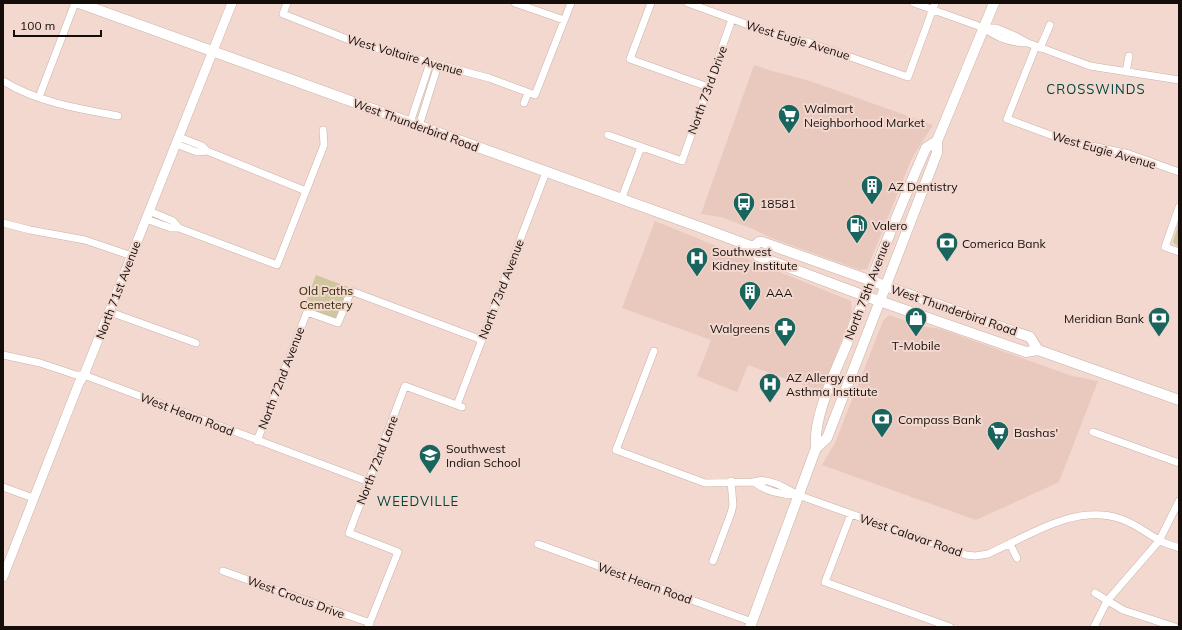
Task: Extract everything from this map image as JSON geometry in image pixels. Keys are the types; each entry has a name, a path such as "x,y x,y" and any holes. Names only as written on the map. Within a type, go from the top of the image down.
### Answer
{"main road":[{"name":"West Thunderbird Road","path":"79,3 752,247 758,256 865,296 1026,352 1038,350 1179,400"},
{"name":"North 75th Avenue","path":"816,448 827,438 937,153 937,141 994,3"},
{"name":"North 75th Avenue","path":"751,624 816,448 815,435 827,394 870,281 926,148 937,141"},
{"name":"West Thunderbird Road","path":"752,247 759,242 762,242 1030,337 1038,350"}],"street":[{"path":"39,97 75,3"},
{"name":"North 71st Avenue","path":"3,577 33,498 79,383 84,375 110,312 147,215 232,3"},
{"name":"West Voltaire Avenue","path":"287,3 283,14 357,43 430,64 489,78 532,94"},
{"path":"515,3 564,20"},
{"path":"524,103 532,94 571,3"},
{"path":"651,3 630,59 708,87"},
{"name":"West Eugie Avenue","path":"688,3 770,33 824,47 908,77 934,6"},
{"path":"914,3 934,6 984,28 996,28 1028,43 1090,66 1179,80"},
{"name":"North 73rd Drive","path":"641,147 682,161 732,19"},
{"path":"1038,47 1050,25"},
{"name":"West Eugie Avenue","path":"1038,47 1008,119 1064,140 1130,154 1179,172"},
{"path":"1126,72 1129,56"},
{"path":"415,125 430,64"},
{"path":"415,125 438,65"},
{"path":"3,81 39,97 68,107 118,116"},
{"path":"147,215 163,226 179,228 277,266 324,145 323,130"},
{"path":"608,135 641,147 621,200"},
{"path":"177,140 195,143 207,151 306,191"},
{"path":"177,140 193,151 207,151"},
{"path":"193,151 195,143"},
{"name":"North 73rd Avenue","path":"405,386 459,406 482,340 546,172"},
{"path":"1179,207 1165,247 1179,252"},
{"path":"147,215 166,218 173,221 179,228"},
{"path":"163,226 166,218"},
{"path":"3,223 30,230 85,240 132,256"},
{"name":"North 72nd Avenue","path":"257,441 307,312 338,323 351,291 482,340"},
{"path":"110,312 196,343"},
{"name":"West Calavar Road","path":"654,351 616,450 698,481 712,483 731,481 754,482 759,480 768,482 786,488 798,496 966,555 982,555 1062,521 1093,515 1112,516 1126,521 1159,541 1179,548"},
{"name":"West Hearn Road","path":"3,355 84,375 369,482"},
{"name":"North 72nd Lane","path":"369,625 398,552 349,533 405,386"},
{"path":"1093,432 1179,463"},
{"path":"713,561 731,513 733,498 731,481"},
{"path":"3,487 33,498"},
{"path":"1094,627 1107,601 1159,541 1179,501"},
{"path":"851,514 825,582 950,627"},
{"name":"West Hearn Road","path":"538,544 751,624"},
{"path":"1010,544 1017,558"},
{"name":"West Crocus Drive","path":"223,571 369,625"},
{"path":"1095,593 1123,610 1176,627"}],"shaded area":[{"path":"754,65 807,80 933,125 912,158 867,269 860,270 771,238 753,229 721,217 701,214"},
{"path":"655,221 851,301 852,313 822,392 748,365 737,392 697,376 711,340 622,308"},
{"path":"889,315 921,326 941,329 1072,376 1098,381 1059,482 976,520 822,465 835,443 883,321"}],"green space":[{"path":"1179,222 1179,248 1173,242"},
{"name":"Old Paths Cemetery","path":"316,275 348,287 335,319 304,307"}],"place":[{"name":"Walmart Neighborhood Market","path":"789,134"},
{"name":"AZ Dentistry","path":"872,206"},
{"name":"18581","path":"744,222"},
{"name":"Valero","path":"857,244"},
{"name":"Comerica Bank","path":"947,262"},
{"name":"Southwest Kidney Institute","path":"697,278"},
{"name":"AAA","path":"750,312"},
{"name":"T-Mobile","path":"916,338"},
{"name":"Meridian Bank","path":"1159,338"},
{"name":"Walgreens","path":"785,348"},
{"name":"AZ Allergy and Asthma Institute","path":"770,404"},
{"name":"Compass Bank","path":"882,438"},
{"name":"Bashas'","path":"998,452"},
{"name":"Southwest Indian School","path":"430,474"}],"district":[{"name":"CROSSWINDS","path":"1096,89"},
{"name":"WEEDVILLE","path":"418,501"}]}
